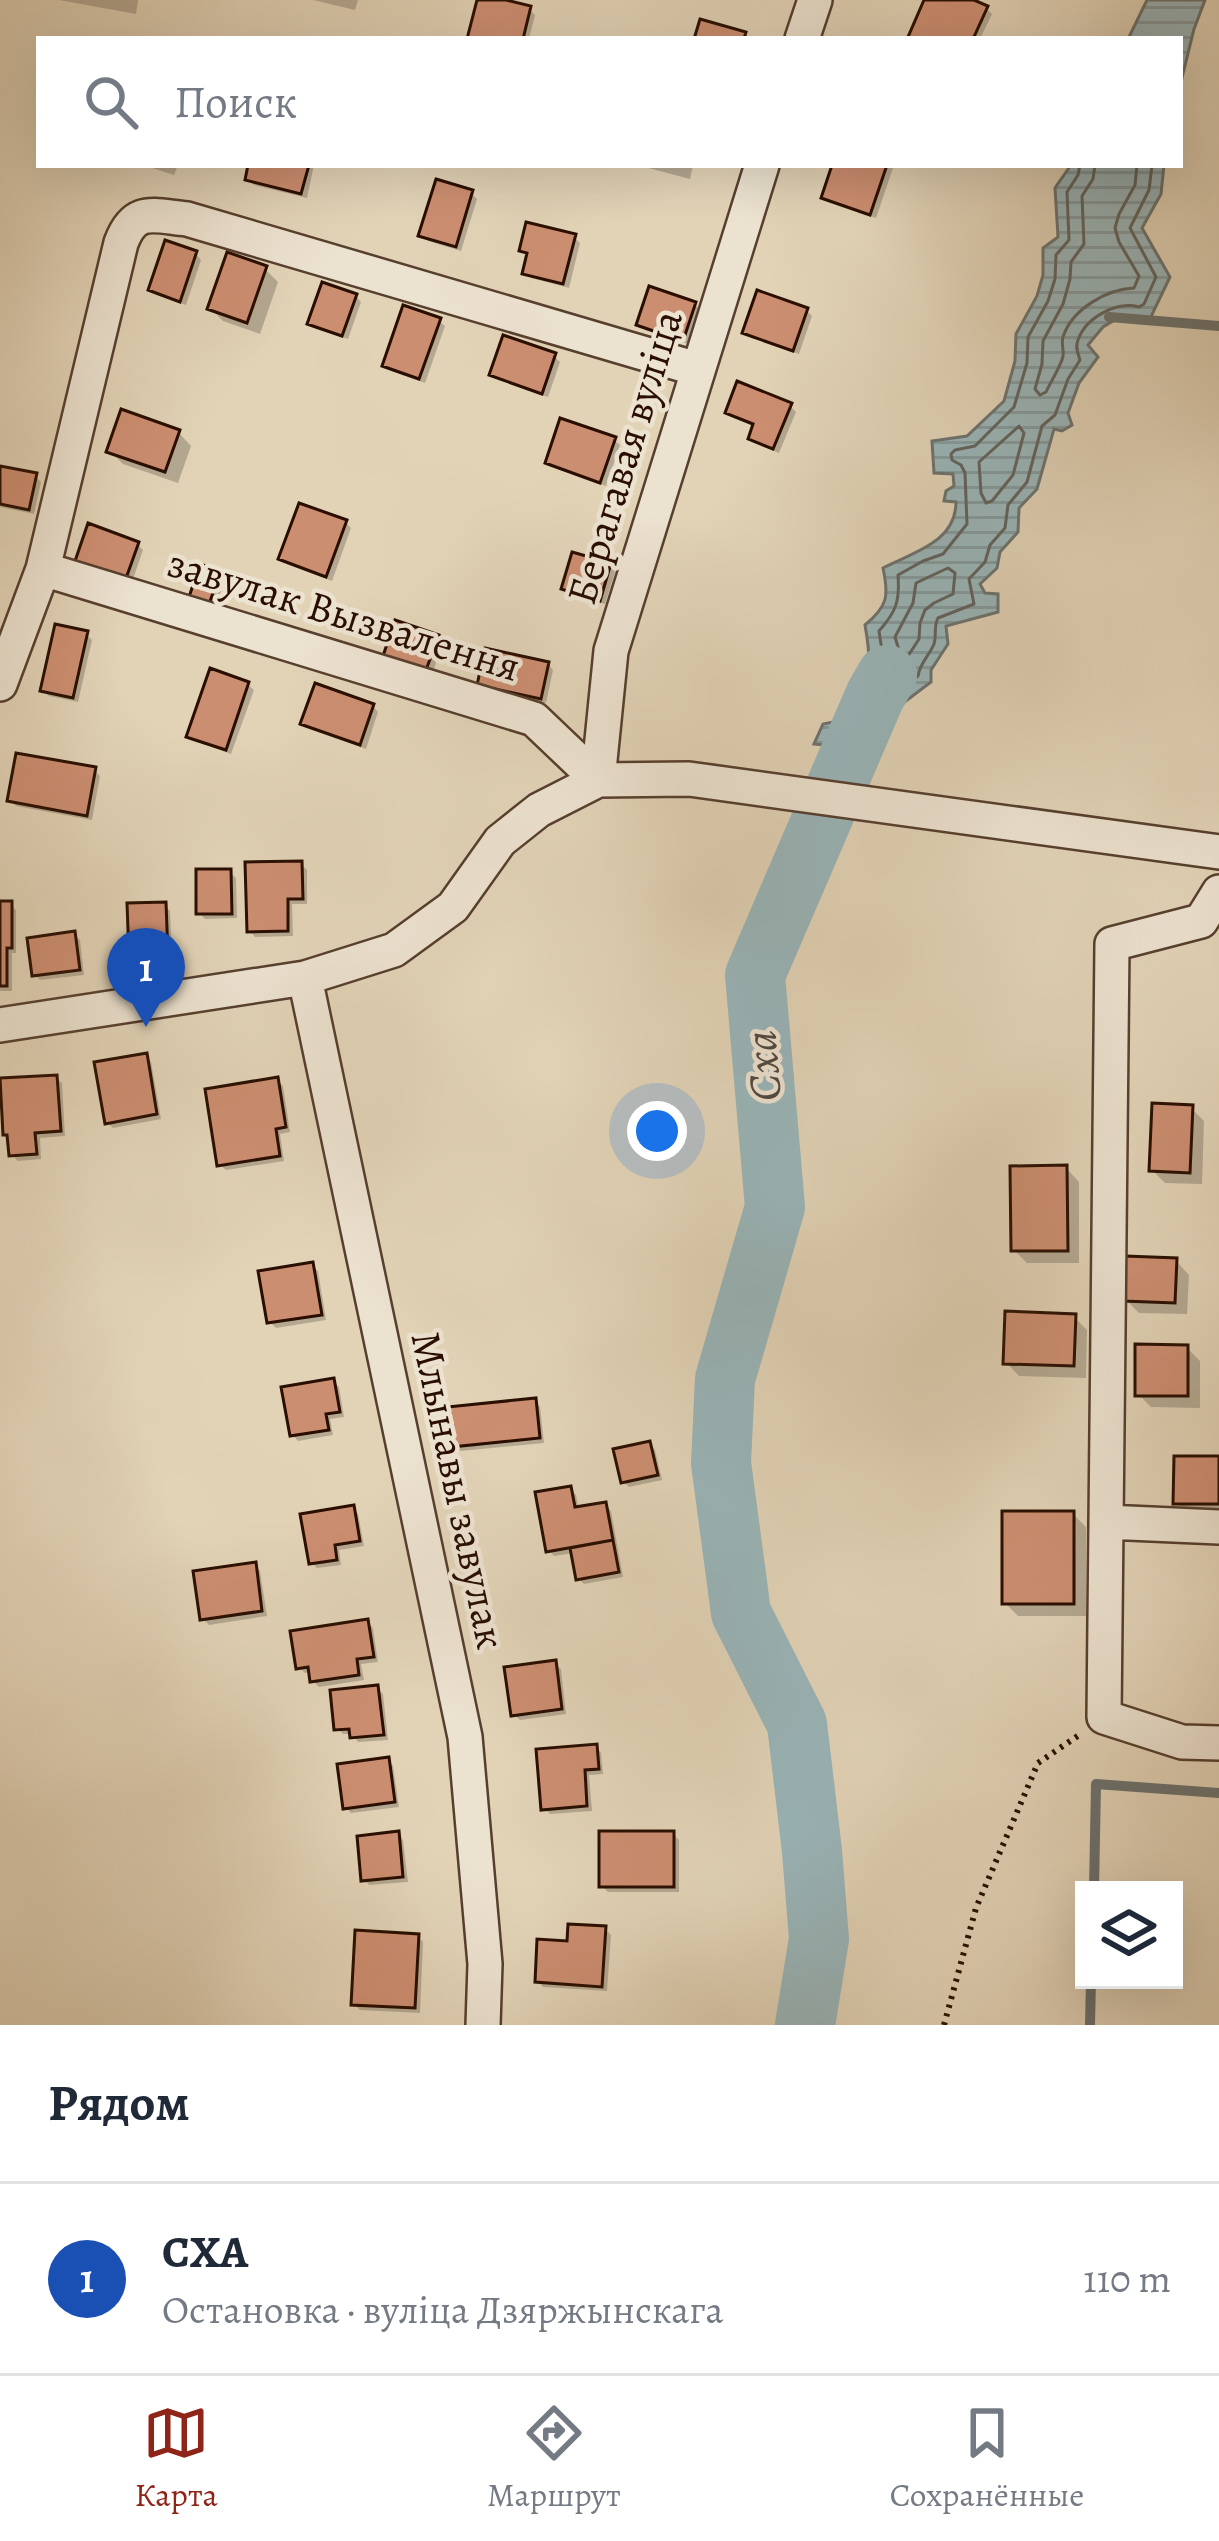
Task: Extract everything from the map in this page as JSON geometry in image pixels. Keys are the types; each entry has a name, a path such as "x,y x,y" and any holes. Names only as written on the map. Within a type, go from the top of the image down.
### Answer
{"street":[{"path":"803,36 814,0"},
{"name":"Берагавая вуліца","path":"598,780 611,651 761,168"},
{"path":"0,684 43,568 122,243 128,225 144,215 187,219 697,369"},
{"name":"завулак Вызвалення","path":"43,568 533,719 598,780"},
{"path":"0,1025 305,978 394,950 453,907 500,841 539,810 598,780 689,779 1219,852"},
{"path":"1219,892 1201,921 1112,944 1104,1717 1182,1742 1219,1744"},
{"name":"Млынавы завулак","path":"305,978 465,1737 485,1964 483,2025"},
{"path":"1106,1522 1219,1527"}],"path":[{"path":"944,2025 976,1908 1039,1763 1104,1717"}],"water":[{"path":"1147,0 1205,0 1183,74 1183,36 1129,36"},
{"path":"1069,168 1164,168 1161,194 1142,228 1170,277 1148,323 1123,315 1103,327 1088,345 1098,357 1079,383 1068,413 1072,425 1062,431 1054,429 1037,489 1019,508 1018,532 1000,552 997,568 980,584 985,593 998,594 998,612 946,626 948,644 931,670 931,682 878,722 866,749 814,744 823,724 853,718 859,704 869,663 865,625 885,600 883,568 931,544 954,516 956,502 944,501 946,491 954,486 953,474 934,473 932,441 967,436 1004,401 1015,361 1016,334 1043,275 1043,248 1058,237 1055,188"}],"building":[{"path":"477,0 531,6 524,36 468,36"},
{"path":"924,0 974,0 988,6 974,36 908,36"},
{"path":"700,19 746,32 745,36 695,36"},
{"path":"247,168 308,168 301,194 245,180"},
{"path":"831,168 886,168 870,215 821,198"},
{"path":"436,179 473,190 456,247 418,236"},
{"path":"526,222 576,234 563,284 522,274 527,253 519,251"},
{"path":"165,240 197,251 180,302 148,290"},
{"path":"227,252 267,266 247,323 207,309"},
{"path":"322,282 357,294 342,336 307,324"},
{"path":"649,286 696,302 683,341 636,325"},
{"path":"757,290 808,308 793,351 742,333"},
{"path":"403,305 441,318 419,379 382,366"},
{"path":"503,335 556,353 542,394 489,375"},
{"path":"737,381 792,403 773,449 748,439 753,424 725,413"},
{"path":"121,409 180,430 165,472 106,452"},
{"path":"560,418 616,437 600,483 545,463"},
{"path":"0,466 37,473 29,510 0,504"},
{"path":"299,503 347,520 326,577 278,559"},
{"path":"88,523 139,542 125,581 74,564"},
{"path":"572,552 611,563 600,601 561,589"},
{"path":"200,564 221,571 209,604 189,597"},
{"path":"395,620 439,635 426,670 383,656"},
{"path":"55,624 88,631 73,698 40,691"},
{"path":"485,648 549,662 541,699 477,685"},
{"path":"210,668 249,682 226,750 186,737"},
{"path":"315,683 374,704 360,745 300,724"},
{"path":"16,753 96,767 87,816 7,801"},
{"path":"302,861 303,899 288,899 288,931 247,932 245,862"},
{"path":"196,869 231,869 232,914 196,914"},
{"path":"0,901 12,901 7,986 0,986"},
{"path":"166,902 168,956 129,957 127,903"},
{"path":"75,931 80,970 32,976 27,938"},
{"path":"147,1053 157,1114 105,1124 94,1062"},
{"path":"57,1075 61,1131 35,1133 37,1154 9,1156 0,1078"},
{"path":"278,1077 286,1127 276,1129 280,1156 217,1166 205,1089"},
{"path":"1152,1103 1193,1105 1190,1173 1149,1171"},
{"path":"1067,1165 1068,1251 1011,1251 1010,1166"},
{"path":"1125,1256 1177,1258 1175,1303 1123,1301"},
{"path":"313,1262 322,1315 267,1323 258,1271"},
{"path":"1005,1311 1076,1314 1074,1366 1003,1364"},
{"path":"1135,1344 1188,1345 1188,1396 1135,1396"},
{"path":"334,1378 340,1412 326,1414 329,1430 290,1436 281,1387"},
{"path":"536,1398 540,1438 451,1447 447,1407"},
{"path":"650,1441 658,1475 621,1483 613,1449"},
{"path":"1174,1456 1219,1456 1219,1504 1173,1504"},
{"path":"571,1486 575,1507 606,1502 613,1540 546,1552 535,1492"},
{"path":"354,1505 360,1541 335,1545 337,1560 309,1564 300,1514"},
{"path":"1002,1511 1074,1511 1074,1604 1002,1604"},
{"path":"613,1540 619,1572 576,1580 570,1548"},
{"path":"256,1562 262,1611 200,1620 193,1571"},
{"path":"368,1619 374,1657 357,1659 359,1675 310,1682 308,1667 296,1669 290,1631"},
{"path":"556,1660 562,1709 511,1716 504,1667"},
{"path":"378,1685 384,1735 350,1738 349,1729 334,1730 330,1690"},
{"path":"597,1744 599,1769 585,1770 587,1806 541,1810 536,1749"},
{"path":"389,1757 395,1802 343,1809 337,1764"},
{"path":"399,1831 403,1877 361,1881 357,1836"},
{"path":"599,1831 674,1831 674,1887 599,1887"},
{"path":"568,1924 606,1926 602,1987 535,1982 537,1939 567,1941"},
{"path":"355,1930 419,1934 415,2008 351,2005"}],"waterway":[{"path":"1109,317 1219,326"},
{"name":"Сха","path":"805,2025 819,1939 797,1724 741,1613 721,1463 725,1379 775,1207 755,975 887,675"},
{"path":"1094,1881 1096,1784 1219,1793"},
{"path":"1090,2025 1091,1989"}],"place":[{"name":"СХА","path":"146,1027"}]}
